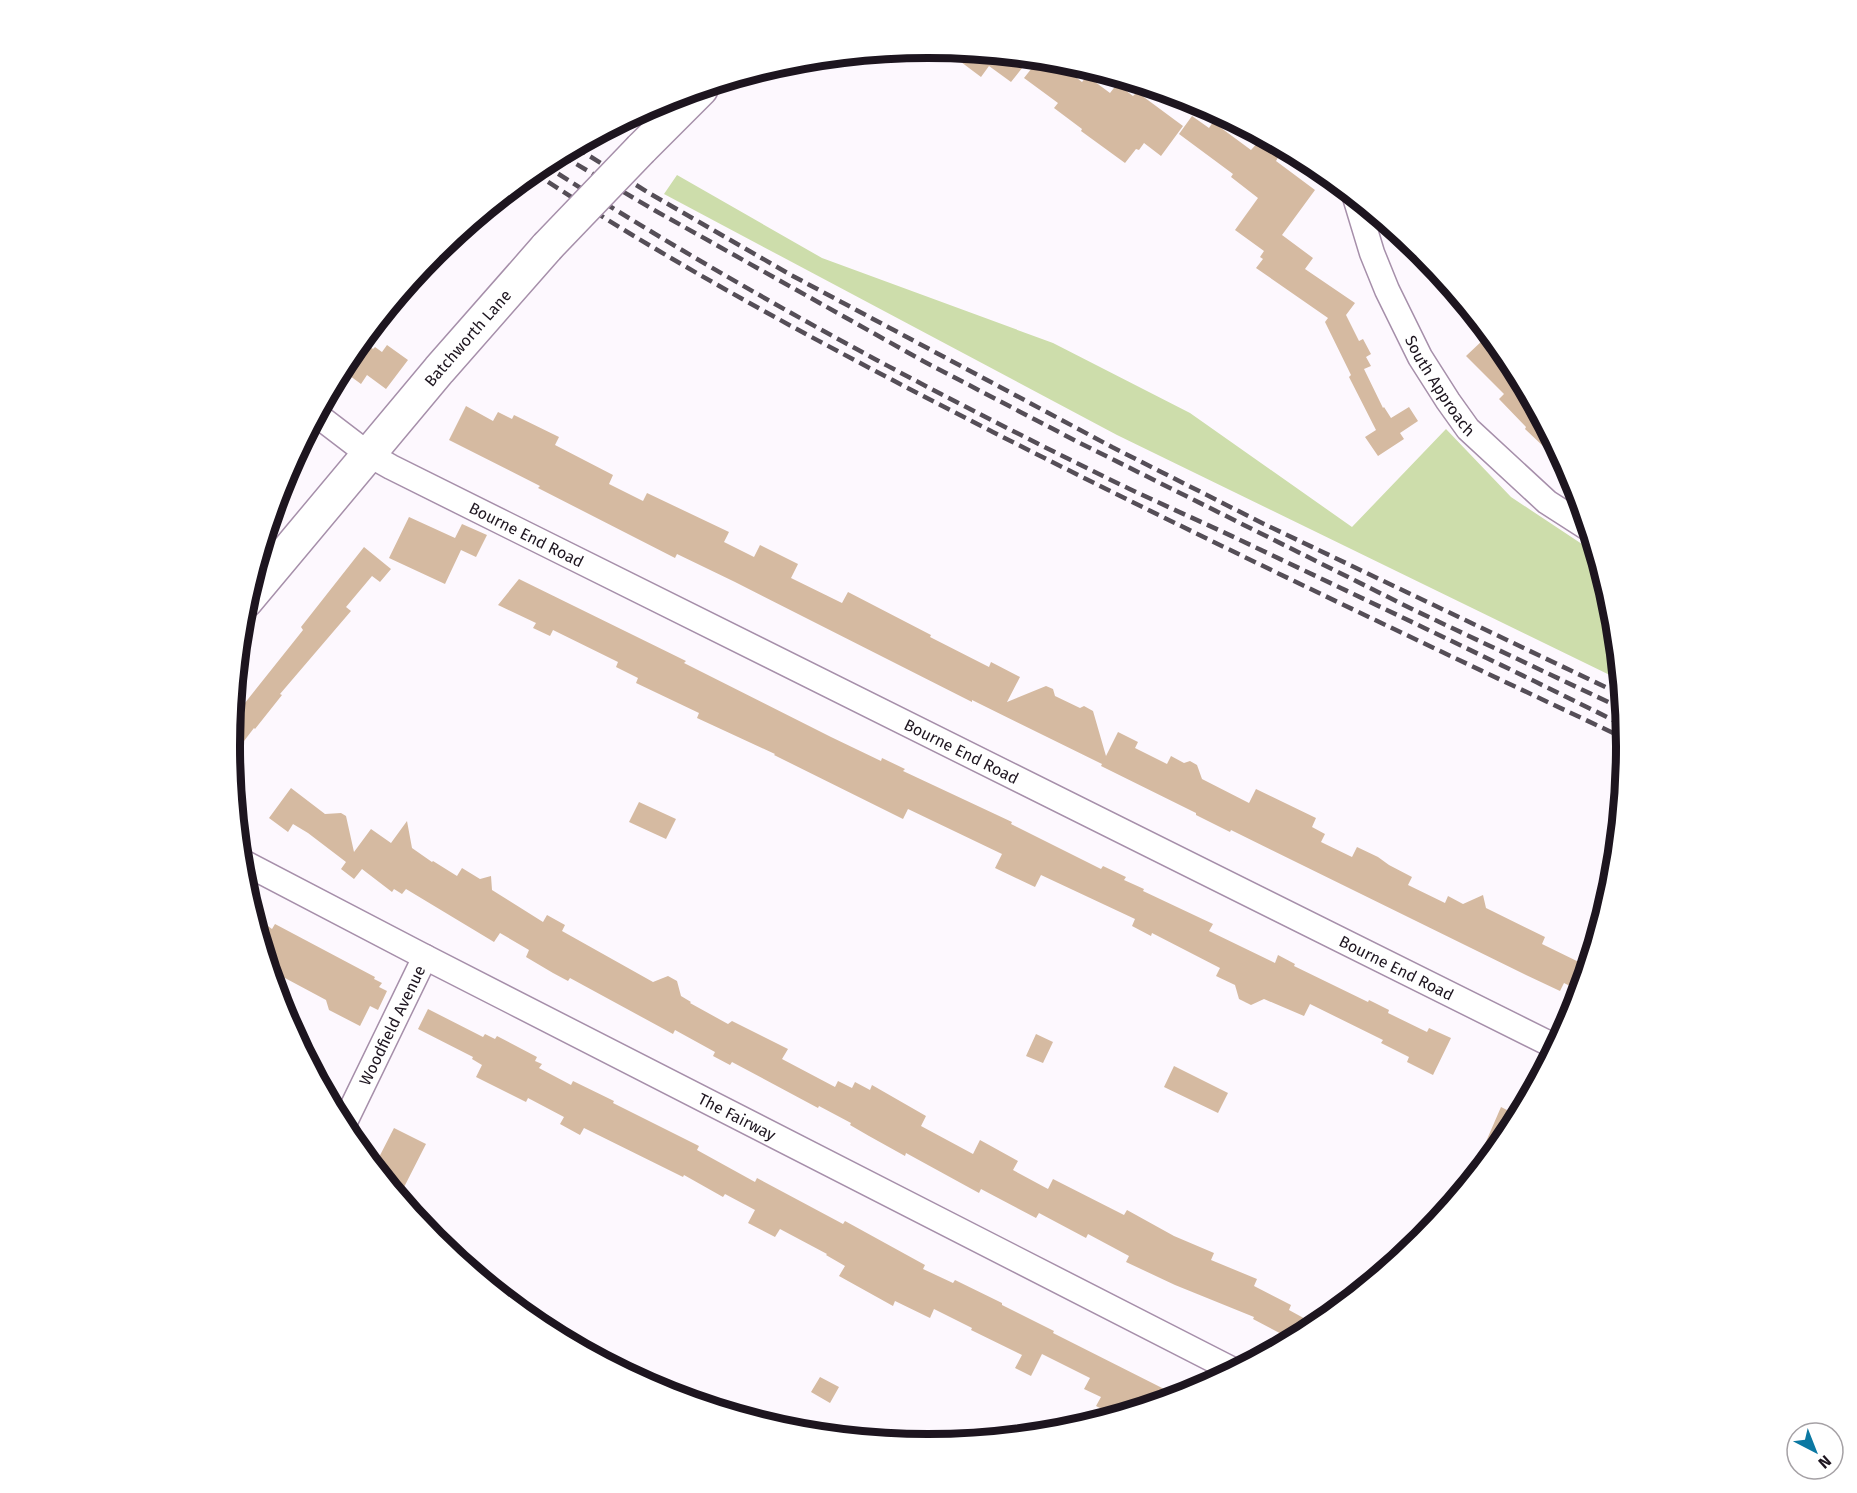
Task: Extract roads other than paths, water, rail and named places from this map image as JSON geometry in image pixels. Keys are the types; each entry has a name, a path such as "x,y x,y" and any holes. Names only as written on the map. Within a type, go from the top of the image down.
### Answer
{"street":[{"name":"Batchworth Lane","path":"260,584 368,454 547,247 688,102"},
{"name":"South Approach","path":"1359,211 1372,253 1387,290 1420,357 1448,401 1468,429 1546,502 1579,523"},
{"name":"Bourne End Road","path":"323,420 368,454 1549,1044"},
{"name":"The Fairway","path":"251,866 1227,1367"},
{"name":"Woodfield Avenue","path":"348,1116 425,957"}],"railway":[{"path":"583,152 791,275 1112,447 1262,523 1614,691"},
{"path":"570,160 923,361 1076,441 1414,610 1615,705"},
{"path":"553,170 743,286 949,398 1107,478 1615,721"},
{"path":"541,177 644,242 758,308 933,401 1228,549 1616,734"}]}
